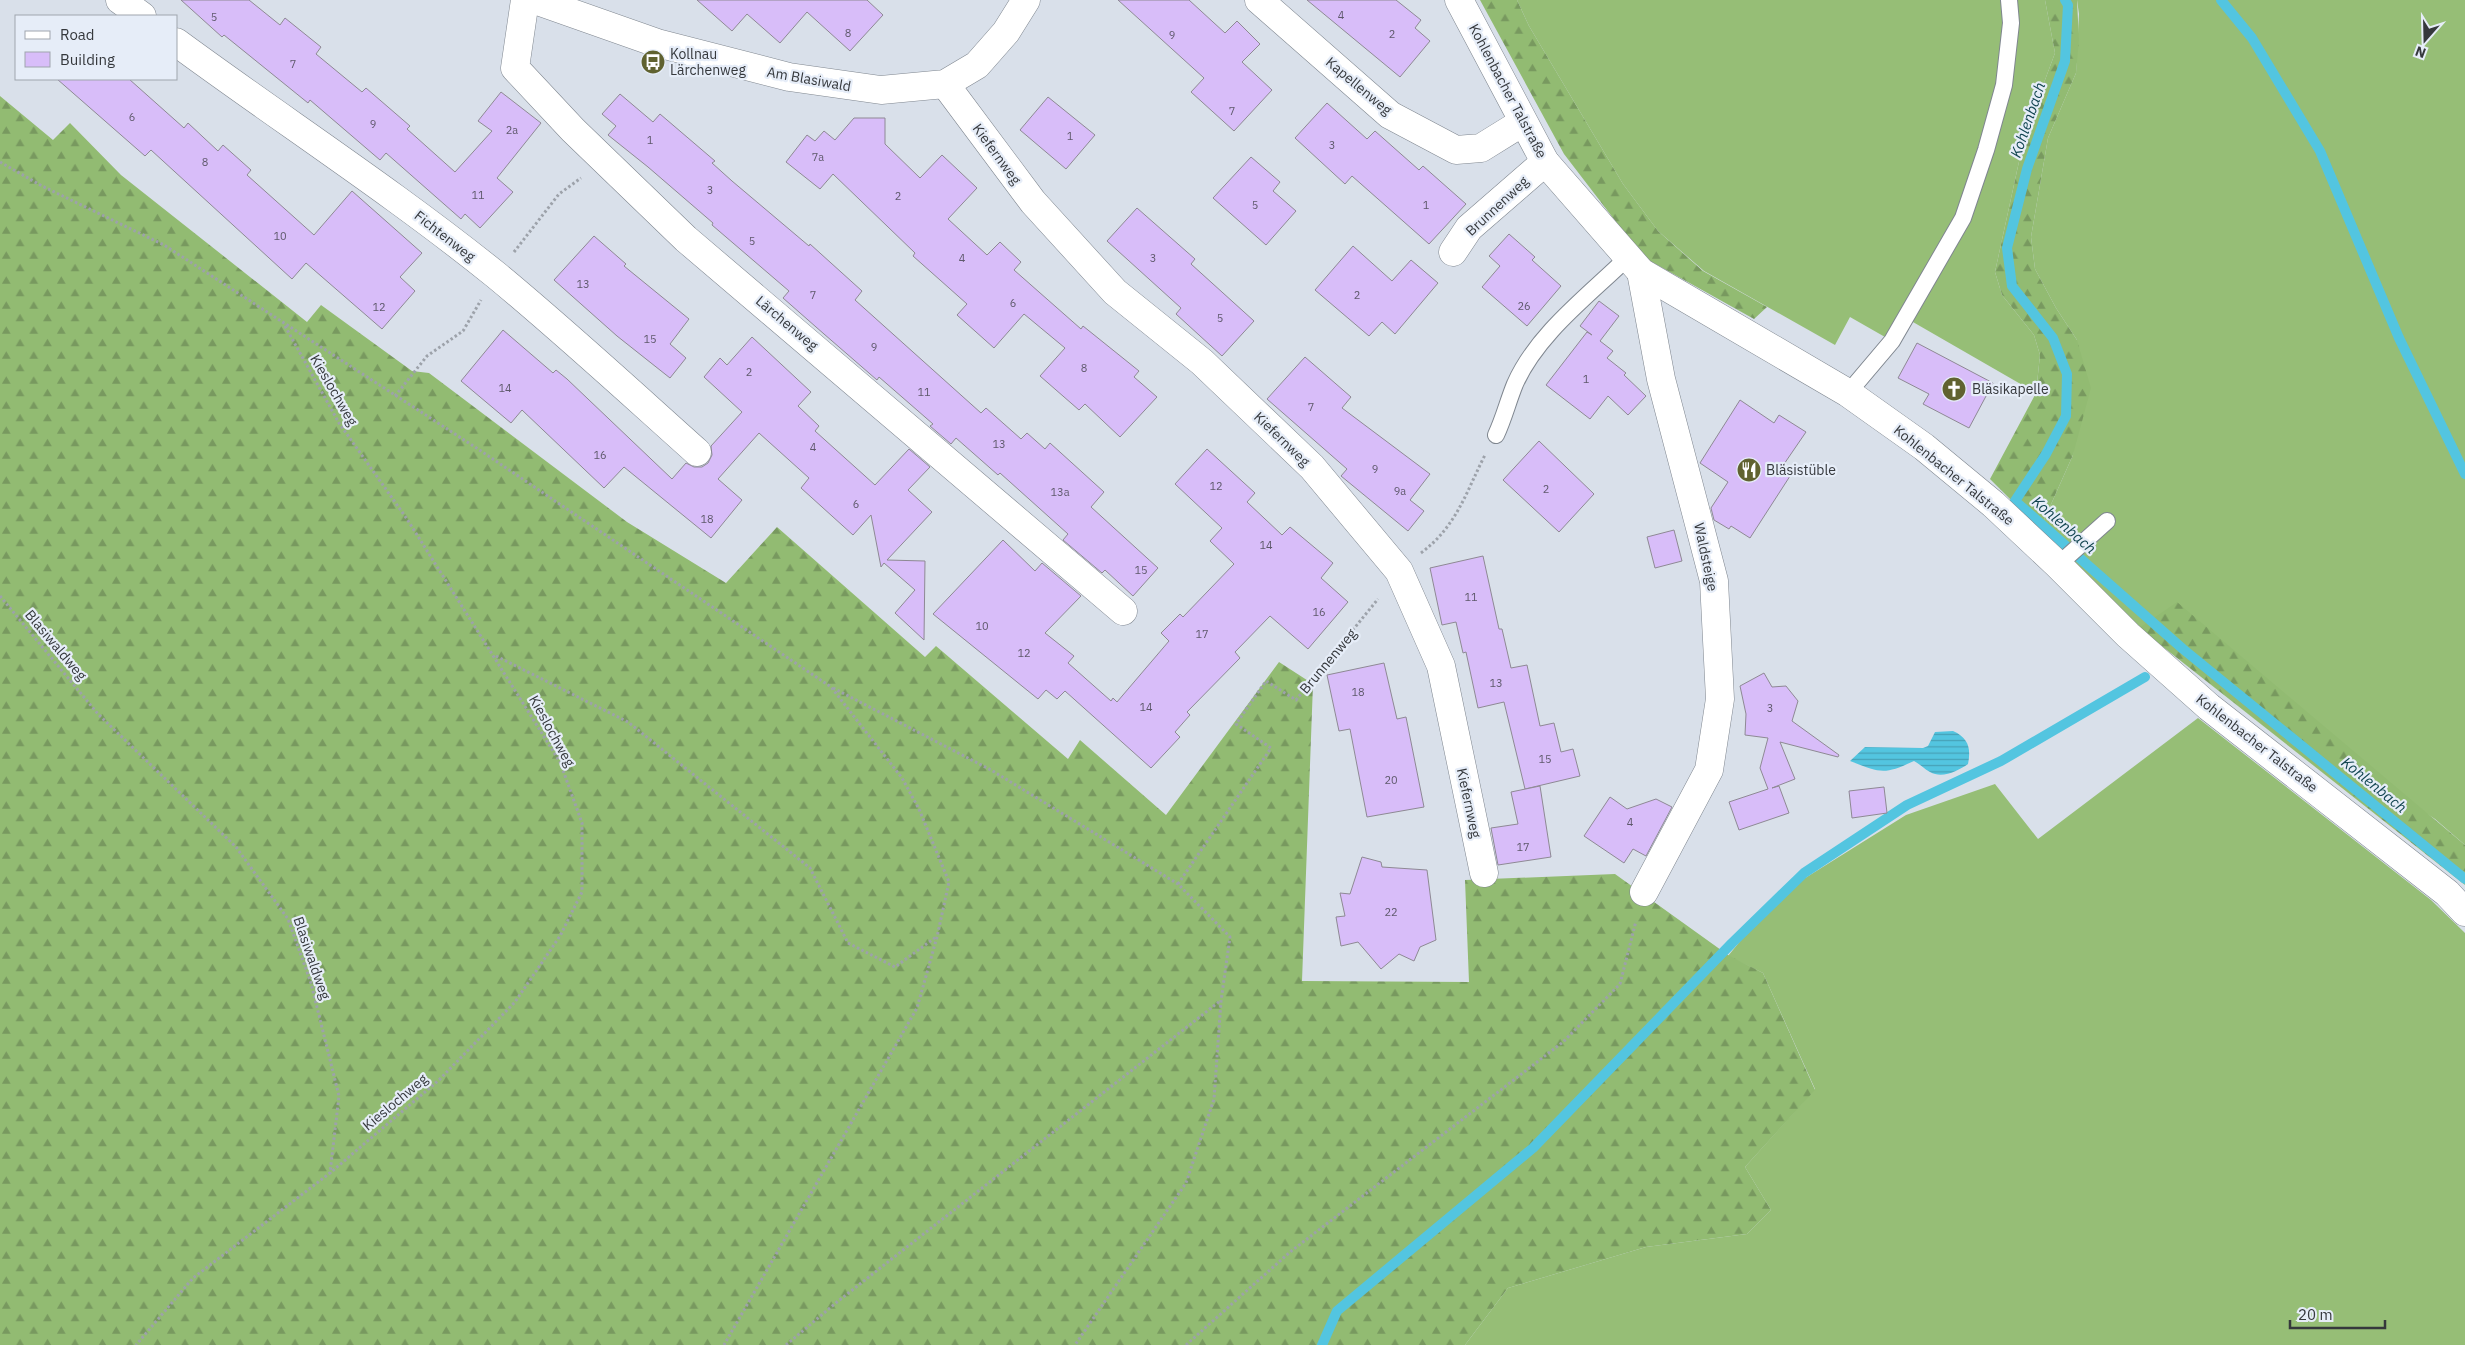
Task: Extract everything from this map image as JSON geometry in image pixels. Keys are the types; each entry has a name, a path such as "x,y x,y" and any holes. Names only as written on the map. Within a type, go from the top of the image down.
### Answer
{"street":[{"path":"120,0 141,15"},
{"name":"Lärchenweg","path":"525,0 515,68 573,130 686,239 1123,611"},
{"name":"Am Blasiwald","path":"535,0 657,43 789,78 881,90 945,84 977,65 1006,32 1026,0"},
{"name":"Kapellenweg","path":"1259,0 1390,115 1456,150 1481,148 1523,122"},
{"name":"Kohlenbacher Talstraße","path":"1459,0 1545,162 1634,265 1848,394 1924,447 2063,560 2128,635 2209,707 2447,893 2465,912"},
{"name":"Fichtenweg","path":"178,43 243,91 369,177 496,275 697,452"},
{"name":"Kiefernweg","path":"945,84 1033,202 1115,292 1202,362 1312,467 1400,570 1441,666 1484,873"},
{"name":"Brunnenweg","path":"1453,252 1469,228 1545,162"},
{"name":"Waldsteige","path":"1634,265 1661,379 1714,581 1720,699 1709,770 1644,892"}],"lane":[{"path":"1848,394 1892,340 1964,218 2004,85 2011,23 2009,0"},
{"path":"1496,435 1516,384 1531,357 1551,332 1634,265"},
{"path":"2063,560 2107,521"}],"path":[{"path":"395,396 427,356 463,330 496,275 559,194 606,160"},
{"path":"0,162 42,186 164,245 486,454 831,687 991,770 1178,884 1230,937 1221,1001 1214,1099 1186,1183 1075,1345"},
{"name":"Kieslochweg","path":"285,325 339,423 407,519 560,762 582,824 582,892 560,936 515,1002 439,1080 330,1173"},
{"name":"Brunnenweg","path":"1178,884 1271,748 1236,724 1266,681 1296,700 1350,636 1400,570 1432,545 1453,518 1471,487 1496,435"},
{"name":"Blasiwaldweg","path":"0,596 98,714 236,847 288,919 311,983 340,1096 330,1173"},
{"path":"494,655 628,722 810,868 848,943 895,967 937,937"},
{"path":"724,1345 917,1008 937,937 948,882 919,810 902,778 831,687"},
{"path":"1186,1345 1290,1252 1563,1042 1620,984 1644,892"},
{"path":"786,1345 836,1302 1221,1001"},
{"path":"136,1345 193,1278 330,1173"}],"green space":[{"path":"1480,0 1517,0 1529,26 1623,184 1658,231 1703,271 1767,307 1754,319 1643,257 1564,154"},
{"path":"1517,0 2045,0 2055,53 2025,134 1995,272 2002,295 2034,335 2040,355 2036,393 1906,318 1892,341 1850,317 1835,345 1704,271 1658,231 1623,184 1529,26"},
{"path":"2045,0 2077,0 2079,40 2076,73 2048,138 2031,237 2035,269 2056,308 2077,340 2091,388 2073,455 2040,529 1990,479 2036,393 2040,355 2034,335 2002,295 1995,272 2025,134 2055,53"},
{"path":"2077,0 2465,0 2465,845 2435,819 2139,628 2040,529 2073,455 2077,340 2056,308 2035,269 2031,237 2048,138 2076,73 2079,14"},
{"path":"0,96 53,140 70,123 121,175 307,322 321,305 412,371 429,373 627,522 726,583 777,527 925,657 936,646 1068,759 1080,740 1166,815 1279,662 1313,684 1302,981 1469,982 1465,880 1615,874 1728,955 1763,973 1815,1090 1745,1167 1771,1210 1747,1234 1646,1247 1508,1288 1465,1345 0,1345"},
{"path":"2177,602 2465,845 2465,885 2139,628"},
{"path":"2198,718 2431,900 2465,933 2465,1345 1465,1345 1508,1288 1646,1247 1747,1234 1771,1210 1745,1167 1815,1089 1763,973 1728,956 1778,895 1906,815 1995,784 2038,839"}],"water":[{"path":"1953,731 1963,737 1968,744 1969,759 1968,764 1950,773 1935,774 1914,761 1896,769 1882,771 1850,761 1865,747 1923,748 1928,746 1935,732"}],"building":[{"path":"181,0 249,0 280,25 285,18 321,47 316,54 362,92 366,88 410,126 407,129 455,172 492,131 478,121 501,92 541,123 497,178 513,192 480,228 465,214 461,219 386,153 380,160 310,100 308,103 224,35 222,37"},
{"path":"697,0 867,0 883,15 850,51 807,12 780,43 747,14 732,31"},
{"path":"1118,0 1189,0 1225,33 1237,21 1260,44 1242,62 1272,90 1234,131 1191,92 1204,78"},
{"path":"1307,0 1396,0 1421,20 1415,28 1430,41 1400,77"},
{"path":"58,80 130,80 184,128 188,123 218,151 223,145 251,170 247,175 314,235 352,191 422,253 400,277 415,291 382,329 306,263 292,279 151,150 145,156"},
{"path":"620,94 653,122 660,114 715,161 712,163 732,181 809,246 810,244 862,291 855,300 981,413 986,408 1021,439 1027,433 1045,449 1050,443 1104,492 1091,507 1158,568 1133,596 1105,570 1102,573 1063,540 1068,534 1000,473 998,475 956,438 951,444 930,426 933,424 879,377 877,380 783,298 789,291 712,225 713,223 608,135 616,126 602,114"},
{"path":"1048,97 1095,135 1066,169 1020,130"},
{"path":"1327,103 1367,139 1375,131 1419,170 1423,166 1466,204 1429,244 1352,176 1345,184 1295,138"},
{"path":"854,118 885,118 885,144 920,178 942,155 977,188 948,219 987,255 1000,242 1021,262 1014,270 1081,329 1083,326 1139,371 1134,377 1157,397 1120,437 1085,404 1079,410 1040,376 1065,348 1024,314 994,348 957,315 967,304 913,256 915,253 833,174 820,189 786,162 807,135 815,141 824,131 835,140"},
{"path":"1251,157 1280,182 1273,191 1296,211 1266,245 1213,198"},
{"path":"1137,208 1195,259 1191,264 1254,321 1222,356 1176,314 1181,308 1107,241"},
{"path":"1509,234 1535,257 1532,260 1561,286 1527,326 1482,287 1500,266 1489,256"},
{"path":"594,236 626,264 624,266 689,319 670,344 686,358 670,378 617,336 554,280"},
{"path":"1353,246 1392,281 1411,260 1438,283 1395,334 1382,322 1369,336 1315,290"},
{"path":"1599,301 1619,316 1600,341 1613,351 1607,358 1626,373 1624,375 1646,396 1628,415 1608,396 1590,419 1546,385 1587,332 1592,335 1580,326"},
{"path":"503,330 553,373 556,370 567,379 672,479 686,463 694,467 702,467 708,463 712,455 711,446 742,412 704,377 720,358 727,365 752,337 811,392 798,406 819,426 815,431 875,485 909,449 930,467 908,490 932,512 887,560 925,561 924,640 895,613 915,590 884,563 881,567 871,515 853,535 801,488 809,478 759,433 718,479 742,500 711,538 624,467 604,488 522,410 511,423 461,381"},
{"name":"Bläsikapelle","path":"1917,343 1993,383 1969,428 1923,404 1929,394 1898,378"},
{"path":"1305,357 1351,397 1342,408 1430,474 1410,500 1424,511 1408,531 1341,476 1347,469 1267,399"},
{"name":"Bläsistüble","path":"1740,400 1774,423 1779,415 1806,432 1782,467 1792,473 1750,538 1731,526 1729,529 1714,520 1711,508 1728,482 1700,463"},
{"path":"1539,441 1594,494 1559,532 1503,480"},
{"path":"1207,449 1255,493 1247,502 1282,535 1290,527 1333,563 1321,578 1348,602 1308,649 1270,616 1235,652 1240,658 1187,712 1190,715 1175,732 1180,737 1151,768 1065,691 1057,699 1046,690 1038,699 933,614 1003,540 1035,571 1042,563 1081,596 1045,633 1074,656 1068,663 1111,701 1113,698 1117,702 1169,641 1161,633 1180,614 1183,617 1234,564 1210,541 1222,528 1175,484"},
{"path":"1674,530 1682,561 1655,568 1647,537"},
{"path":"1483,556 1499,629 1502,629 1511,668 1527,665 1540,726 1554,723 1561,752 1573,749 1580,776 1525,789 1504,702 1478,708 1466,652 1463,653 1456,622 1442,625 1430,568"},
{"path":"1384,663 1397,719 1406,717 1424,807 1367,817 1350,729 1339,731 1327,675"},
{"path":"1764,673 1772,687 1786,686 1798,701 1792,721 1839,755 1838,757 1780,742 1795,779 1772,788 1779,786 1789,813 1739,830 1729,802 1768,789 1760,768 1768,738 1745,735 1746,714 1740,686"},
{"path":"1540,786 1551,857 1498,865 1491,828 1518,824 1511,792"},
{"path":"1884,787 1887,813 1852,818 1849,791"},
{"path":"1610,797 1627,809 1656,799 1672,807 1646,856 1633,849 1624,863 1584,836"},
{"path":"1362,857 1381,862 1382,867 1427,870 1436,940 1420,947 1414,961 1399,954 1381,969 1358,942 1341,946 1336,917 1345,916 1340,893 1350,894"}],"waterway":[{"name":"Kohlenbach","path":"2065,0 2068,5 2065,61 2027,169 2007,248 2012,286 2053,338 2067,374 2066,416 2046,454 2015,501 2183,649 2465,879"},
{"path":"2221,0 2252,38 2320,151 2399,338 2465,474"},
{"path":"1322,1345 1337,1311 1533,1148 1732,943 1804,873 1907,805 2001,761 2145,677"}],"place":[{"name":"Kollnau Lärchenweg","path":"653,62"},
{"name":"Bläsikapelle","path":"1954,389"},
{"name":"Bläsistüble","path":"1749,470"}]}
